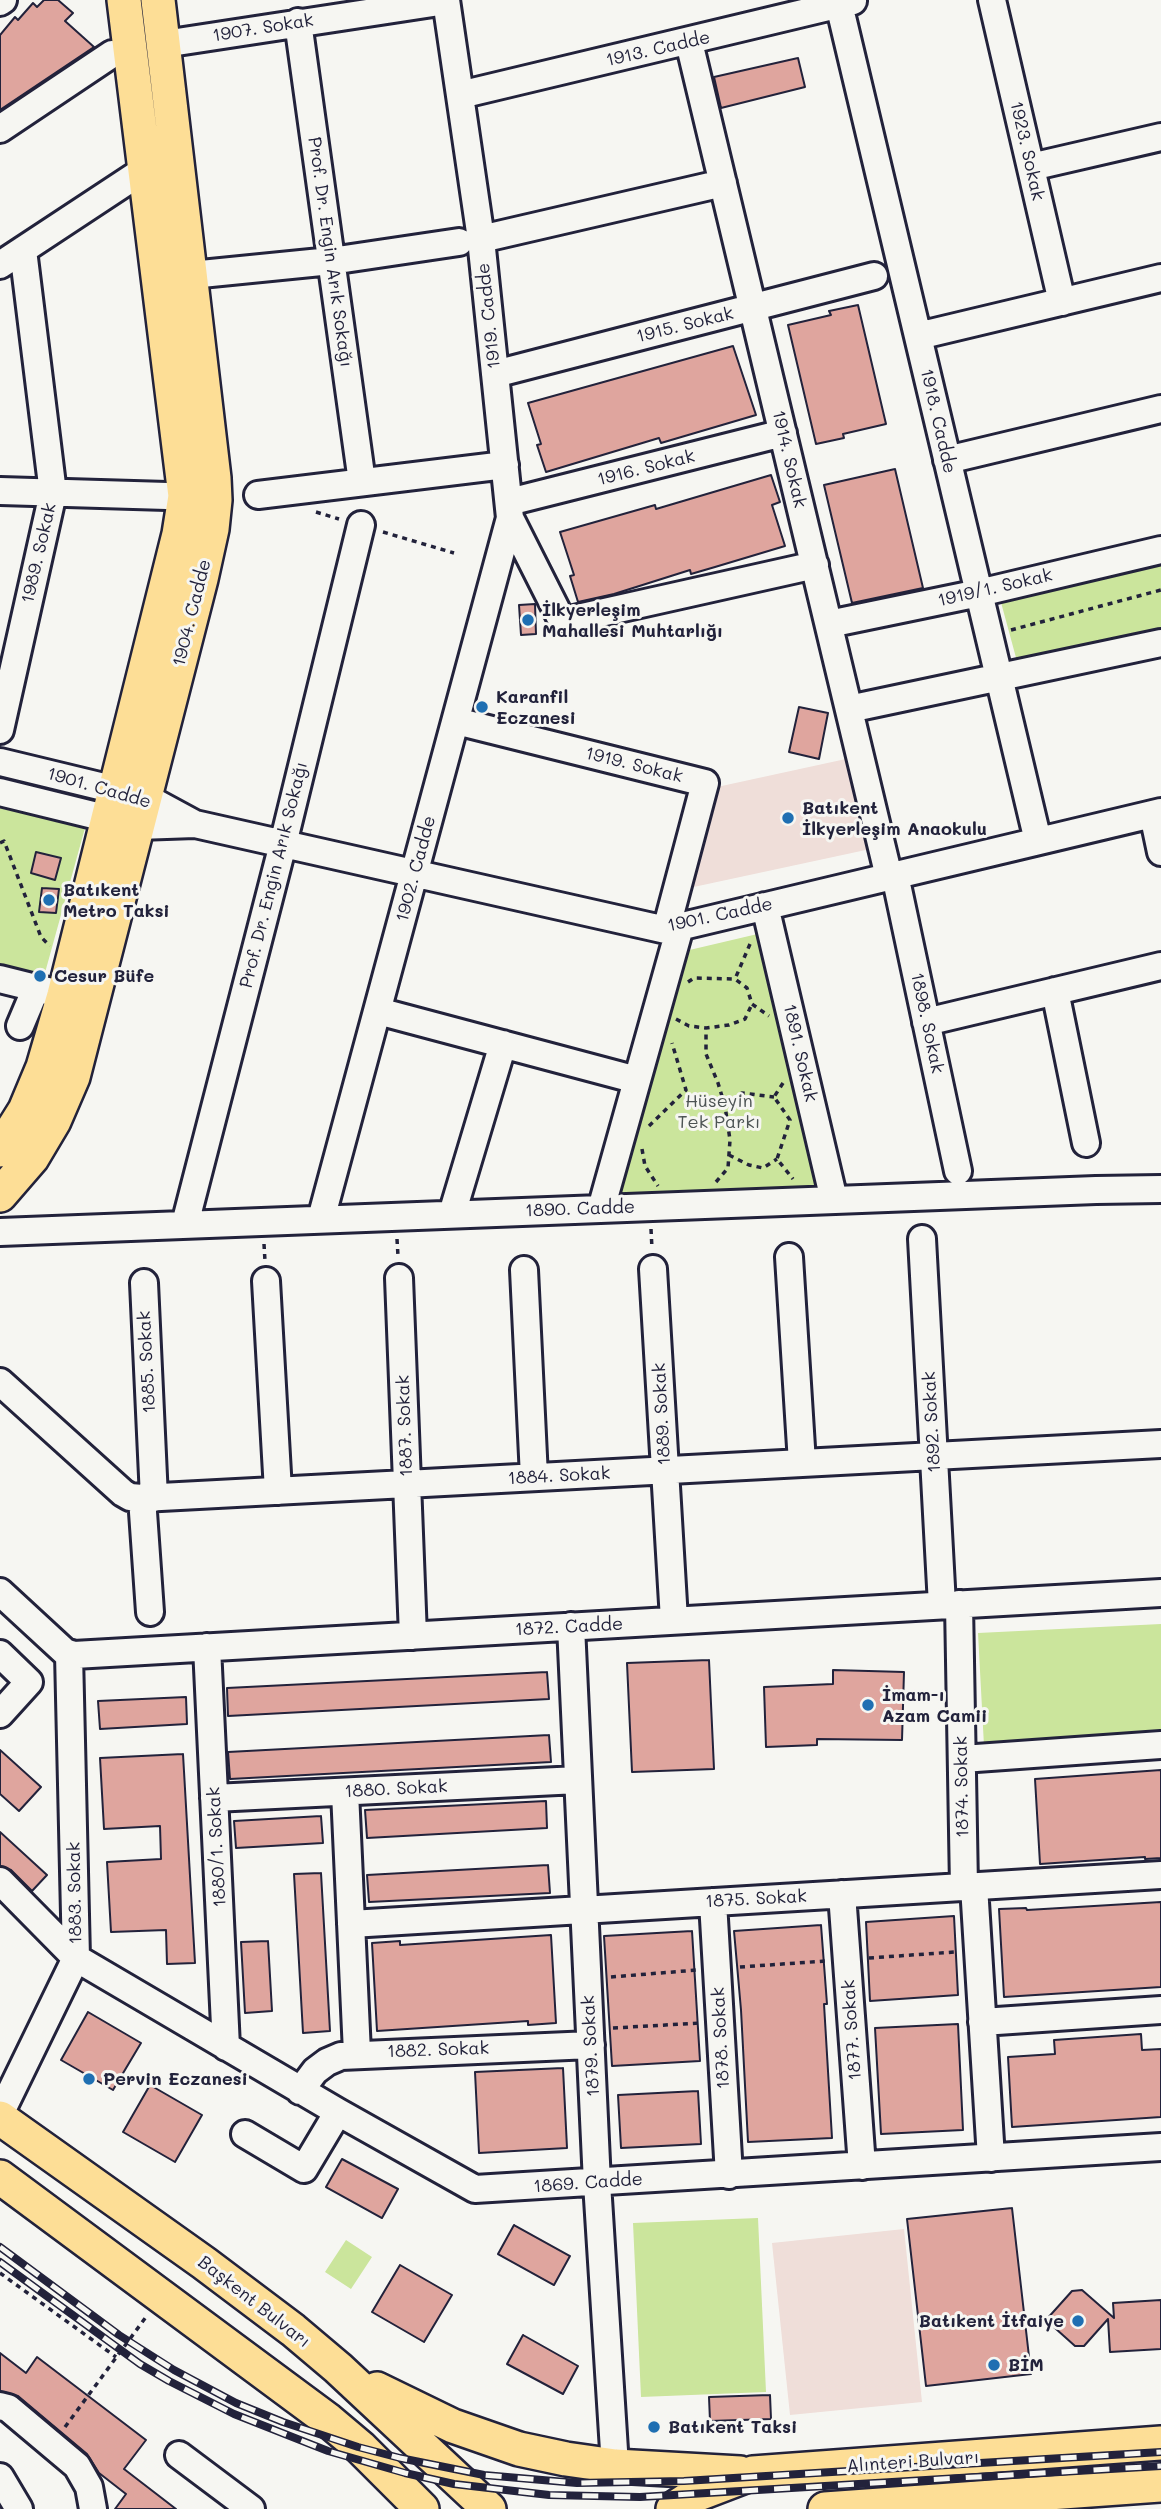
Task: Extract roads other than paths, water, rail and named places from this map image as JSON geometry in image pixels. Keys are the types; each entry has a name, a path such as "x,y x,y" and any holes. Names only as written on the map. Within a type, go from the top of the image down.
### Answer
{"main road":[{"name":"1904. Cadde","path":"0,1195 32,1158 54,1121 72,1077 185,496 124,0"},
{"name":"1904. Cadde","path":"0,1150 25,1110 43,1067 50,992 73,960 126,808 201,579 215,500 158,0"},
{"name":"Başkent Bulvarı","path":"0,2116 204,2263 338,2368 489,2509"},
{"path":"0,2177 328,2420 422,2509"},
{"path":"338,2368 403,2403 484,2438 566,2459 615,2466 752,2473"},
{"name":"Alınteri Bulvarı","path":"673,2509 693,2496 752,2473 1161,2443"},
{"path":"825,2509 1161,2485"}],"street":[{"name":"1907. Sokak","path":"164,44 446,0"},
{"name":"1919. Cadde","path":"446,0 460,95 470,241 495,374 510,510 560,617 569,621 815,565"},
{"name":"1923. Sokak","path":"992,0 1062,302"},
{"name":"1913. Cadde","path":"460,95 844,1"},
{"name":"1918. Cadde","path":"844,1 918,336 1038,841"},
{"name":"Prof. Dr. Engin Arık Sokağı","path":"298,22 362,482"},
{"name":"1914. Sokak","path":"689,41 849,709 892,876"},
{"path":"0,129 112,54"},
{"path":"1031,167 1161,137"},
{"path":"7,258 144,170"},
{"path":"191,275 331,261 470,241 723,183"},
{"name":"1989. Sokak","path":"0,730 53,493 7,258"},
{"name":"1915. Sokak","path":"495,374 874,276"},
{"path":"918,336 1161,278"},
{"path":"947,460 1161,409"},
{"name":"1916. Sokak","path":"510,510 783,433"},
{"path":"258,495 505,465"},
{"path":"0,491 167,496"},
{"name":"1902. Cadde","path":"321,1219 456,721 510,510"},
{"name":"Prof. Dr. Engin Arık Sokağı","path":"185,1224 283,844 361,525"},
{"name":"1919/1. Sokak","path":"829,624 979,593 1161,550"},
{"path":"849,709 1161,643"},
{"name":"1919. Sokak","path":"456,721 705,783 673,928"},
{"name":"1901. Cadde","path":"0,762 126,808"},
{"name":"1901. Cadde","path":"0,792 126,808 415,874 673,928 1157,813"},
{"path":"1157,813 1161,852"},
{"name":"1898. Sokak","path":"892,876 958,1171"},
{"name":"1891. Sokak","path":"765,906 821,1200"},
{"path":"601,1209 637,1080 673,928"},
{"path":"926,1022 1161,966"},
{"path":"0,979 50,992 20,1026"},
{"path":"1055,991 1086,1143"},
{"path":"378,1011 637,1080"},
{"path":"452,1214 503,1044"},
{"name":"1890. Cadde","path":"0,1232 1161,1189"},
{"name":"1892. Sokak","path":"922,1239 934,1456 951,1605"},
{"path":"789,1257 802,1463"},
{"name":"1889. Sokak","path":"653,1269 674,1620"},
{"path":"524,1270 534,1477"},
{"name":"1887. Sokak","path":"399,1278 414,1636"},
{"path":"266,1281 278,1491"},
{"name":"1885. Sokak","path":"144,1283 150,1612"},
{"name":"1884. Sokak","path":"0,1382 123,1493 130,1497 148,1498 1161,1444"},
{"path":"0,1592 69,1654"},
{"name":"1872. Cadde","path":"69,1654 1161,1592"},
{"name":"1874. Sokak","path":"951,1605 969,1886 978,1950 991,2158"},
{"name":"1879. Sokak","path":"571,1626 597,2183 615,2466"},
{"name":"1880/1. Sokak","path":"207,1647 226,2048"},
{"path":"0,1654 29,1682 0,1714"},
{"name":"1883. Sokak","path":"0,2116 76,1958 69,1654"},
{"path":"962,1759 1161,1745"},
{"name":"1880. Sokak","path":"214,1798 578,1780"},
{"path":"345,1792 356,2053"},
{"name":"1875. Sokak","path":"351,1924 1161,1875"},
{"name":"1869. Cadde","path":"0,1881 76,1958 300,2091 475,2189 1161,2147"},
{"name":"1877. Sokak","path":"842,1894 862,2166"},
{"name":"1878. Sokak","path":"713,1902 729,2175"},
{"path":"982,2022 1161,2010"},
{"name":"1882. Sokak","path":"300,2091 315,2071 327,2062 356,2053 590,2037"},
{"path":"245,2134 304,2169 338,2112"},
{"path":"0,2406 8,2408 82,2471 89,2487 93,2509"},
{"path":"180,2455 251,2509"},
{"path":"0,2477 19,2509"}],"railway":[{"path":"0,2247 119,2335 174,2370 236,2403 358,2447 484,2475 577,2483 684,2481 1161,2452"},
{"path":"0,2262 140,2364 234,2414 328,2451 454,2484 549,2495 640,2497 1161,2466"}],"place":[{"name":"İlkyerleşim Mahallesi Muhtarlığı","path":"528,620"},
{"name":"Karanfil Eczanesi","path":"482,707"},
{"name":"Batıkent İlkyerleşim Anaokulu","path":"788,818"},
{"name":"Batıkent Metro Taksi","path":"49,900"},
{"name":"Cesur Büfe","path":"40,976"},
{"name":"İmam-ı Azam Camii","path":"868,1705"},
{"name":"Pervin Eczanesi","path":"89,2079"},
{"name":"Batıkent İtfaiye","path":"1078,2321"},
{"name":"BİM","path":"994,2365"},
{"name":"Batıkent Taksi","path":"654,2427"}],"park label":[{"name":"Hüseyin Tek Parkı","path":"719,1111"}]}
